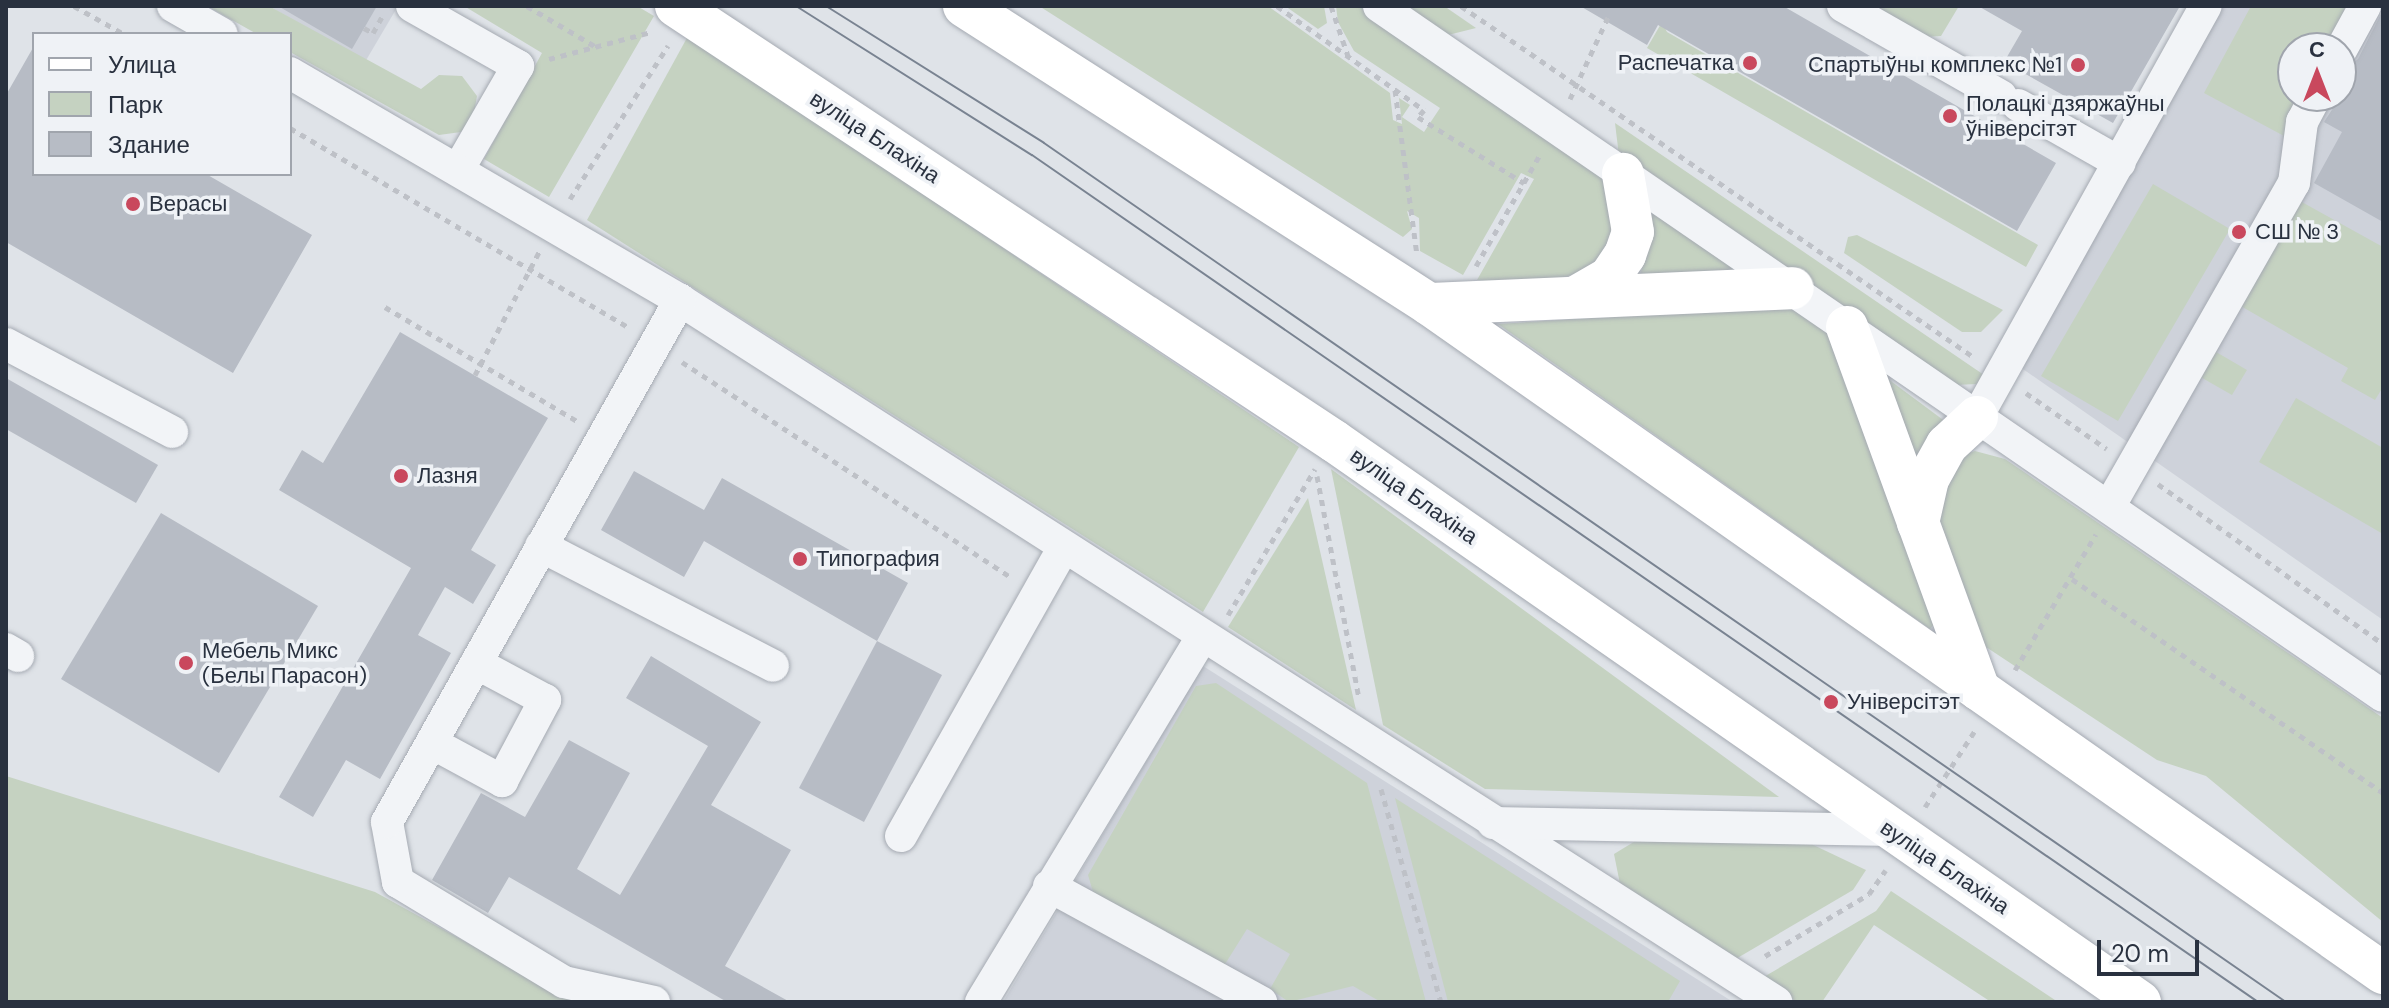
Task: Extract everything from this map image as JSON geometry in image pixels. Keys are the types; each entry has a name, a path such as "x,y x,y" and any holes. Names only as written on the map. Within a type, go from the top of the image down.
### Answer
{"main road":[{"path":"964,6 1429,304 2383,973"},
{"name":"вуліца Блахіна","path":"674,23 1334,441 2140,1002"},
{"path":"1576,297 1610,277 1633,232 1623,174"},
{"path":"1429,304 1793,288"},
{"path":"1847,327 1918,523 1986,696"},
{"path":"1918,523 1934,468 1977,417"}],"street":[{"path":"173,6 218,32"},
{"path":"412,6 518,66 459,168"},
{"path":"1379,6 2383,696"},
{"path":"1843,6 2120,163"},
{"path":"1977,417 2206,6"},
{"path":"2351,32 2365,6"},
{"path":"292,74 459,168 680,300 1062,550 1776,1002"},
{"path":"2109,507 2294,183 2302,122 2307,112"},
{"path":"654,1002 564,982 398,882 387,822 680,300"},
{"path":"6,344 172,432"},
{"path":"541,546 773,666"},
{"path":"901,836 1062,550"},
{"path":"981,1002 1201,639"},
{"path":"432,743 502,781 545,700 476,663"},
{"path":"1493,823 1898,835"},
{"path":"1049,886 1261,1002"}],"path":[{"path":"74,6 120,32"},
{"path":"364,28 373,33 389,6"},
{"path":"527,6 598,48"},
{"path":"1277,6 1424,110 1418,117 1524,183"},
{"path":"1331,6 1349,57"},
{"path":"1461,6 2001,375 2383,644"},
{"path":"518,66 598,48 674,23"},
{"path":"1394,89 1417,255"},
{"path":"385,307 602,436"},
{"path":"1733,975 1869,894 1898,835 1957,753 1986,696 2072,579 2109,507"},
{"path":"2072,579 2383,793"}],"shaded area":[{"path":"269,6 398,6 365,62"},
{"name":"СШ № 3","path":"2222,6 2383,6 2383,620 2020,367"},
{"path":"1203,666 1733,1002 1003,1002"}],"green space":[{"path":"207,6 269,6 421,89 439,75 462,76 477,96 473,118 461,132 439,135 292,53 292,32 253,32"},
{"path":"464,6 637,6 654,16 549,197 484,159 542,53"},
{"path":"1039,6 1268,6 1390,93 1393,120 1402,124 1399,98 1410,105 1402,117 1424,132 1440,108 1354,51 1338,22 1336,6 1367,6 1603,170 1616,193 1610,249 1587,270 1562,278 1515,285 1477,280 1534,179 1521,173 1463,275 1420,251 1419,218 1407,211 1412,229 1403,237"},
{"path":"1285,6 1324,6 1327,23 1318,29"},
{"path":"1396,6 1444,6 1476,28 1440,37"},
{"path":"1869,6 1959,6 1941,36 1924,37"},
{"path":"2251,6 2354,6 2340,32 2277,32 2277,112 2297,112 2284,136 2204,93"},
{"path":"1662,22 1667,32 2038,245 2026,267 1647,48"},
{"path":"688,36 1299,447 1203,612 587,220"},
{"path":"1615,123 1984,375 1977,384 1955,385 1619,156"},
{"path":"2153,184 2230,229 2118,421 2041,376"},
{"path":"1645,197 1761,279 1639,280 1652,228"},
{"path":"2300,201 2383,247 2383,387 2375,400 2341,381 2348,368 2239,305"},
{"path":"1857,235 2003,310 1981,332 1962,332 1844,253 1848,237"},
{"path":"1794,305 1834,332 1935,623 1930,629 1498,324"},
{"path":"2211,349 2247,370 2232,395 2197,375"},
{"path":"1876,370 1954,428 1912,472"},
{"path":"2296,398 2383,448 2383,534 2259,462"},
{"path":"1975,451 2005,459 2383,718 2383,922 2206,776 2157,760 1983,645 1932,524 1955,457"},
{"path":"1331,469 1779,797 1485,789 1383,725"},
{"path":"1308,498 1356,710 1228,627"},
{"path":"1216,683 1367,783 1426,1002 1381,1002 1353,986 1289,1002 1270,989 1290,954 1247,929 1222,969 1094,895 1088,875 1196,686"},
{"path":"6,776 375,892 575,1002 6,1002"},
{"path":"1395,798 1680,981 1668,1002 1448,1002"},
{"path":"1637,840 1805,841 1866,870 1853,890 1734,960 1620,884 1614,854"},
{"path":"1891,891 2058,1002 1991,1002 1874,925 1822,1002 1797,1002 1762,978 1876,911"}],"building":[{"path":"278,6 377,6 352,49"},
{"path":"1580,6 1783,6 2056,163 2017,231 1658,25 1647,45"},
{"name":"Спартыўны комплекс №1","path":"1978,6 2180,6 2113,123 2004,62 2022,31"},
{"path":"2383,10 2383,222 2314,183 2342,132 2324,122 2331,112 2357,112 2358,59"},
{"name":"Верасы","path":"32,50 32,176 209,176 312,235 233,373 6,242 6,95"},
{"name":"Лазня","path":"400,332 548,418 471,550 496,565 473,604 445,587 418,635 451,653 380,779 346,760 313,817 279,797 411,568 279,490 302,450 323,463"},
{"path":"6,378 158,465 136,503 6,429"},
{"name":"Типография","path":"634,471 704,510 722,478 908,583 877,641 704,541 684,577 601,530"},
{"path":"161,513 318,606 219,773 61,679"},
{"path":"877,641 942,675 864,822 799,788"},
{"path":"651,656 761,722 711,805 791,850 725,966 790,1002 727,1002 509,877 488,913 432,880 481,793 525,817 569,740 630,773 577,869 620,895 708,746 626,698"}],"tram line":[{"path":"796,6 1032,155 2258,1002"},
{"path":"826,6 1044,143 2286,1002"}],"place":[{"name":"Распечатка","path":"1750,63"},
{"name":"Спартыўны комплекс №1","path":"2078,65"},
{"name":"Полацкі дзяржаўны ўніверсітэт","path":"1950,116"},
{"name":"Верасы","path":"133,204"},
{"name":"СШ № 3","path":"2239,232"},
{"name":"Лазня","path":"401,476"},
{"name":"Типография","path":"800,559"},
{"name":"Мебель Микс (Белы Парасон)","path":"186,663"},
{"name":"Універсітэт","path":"1831,702"}]}
